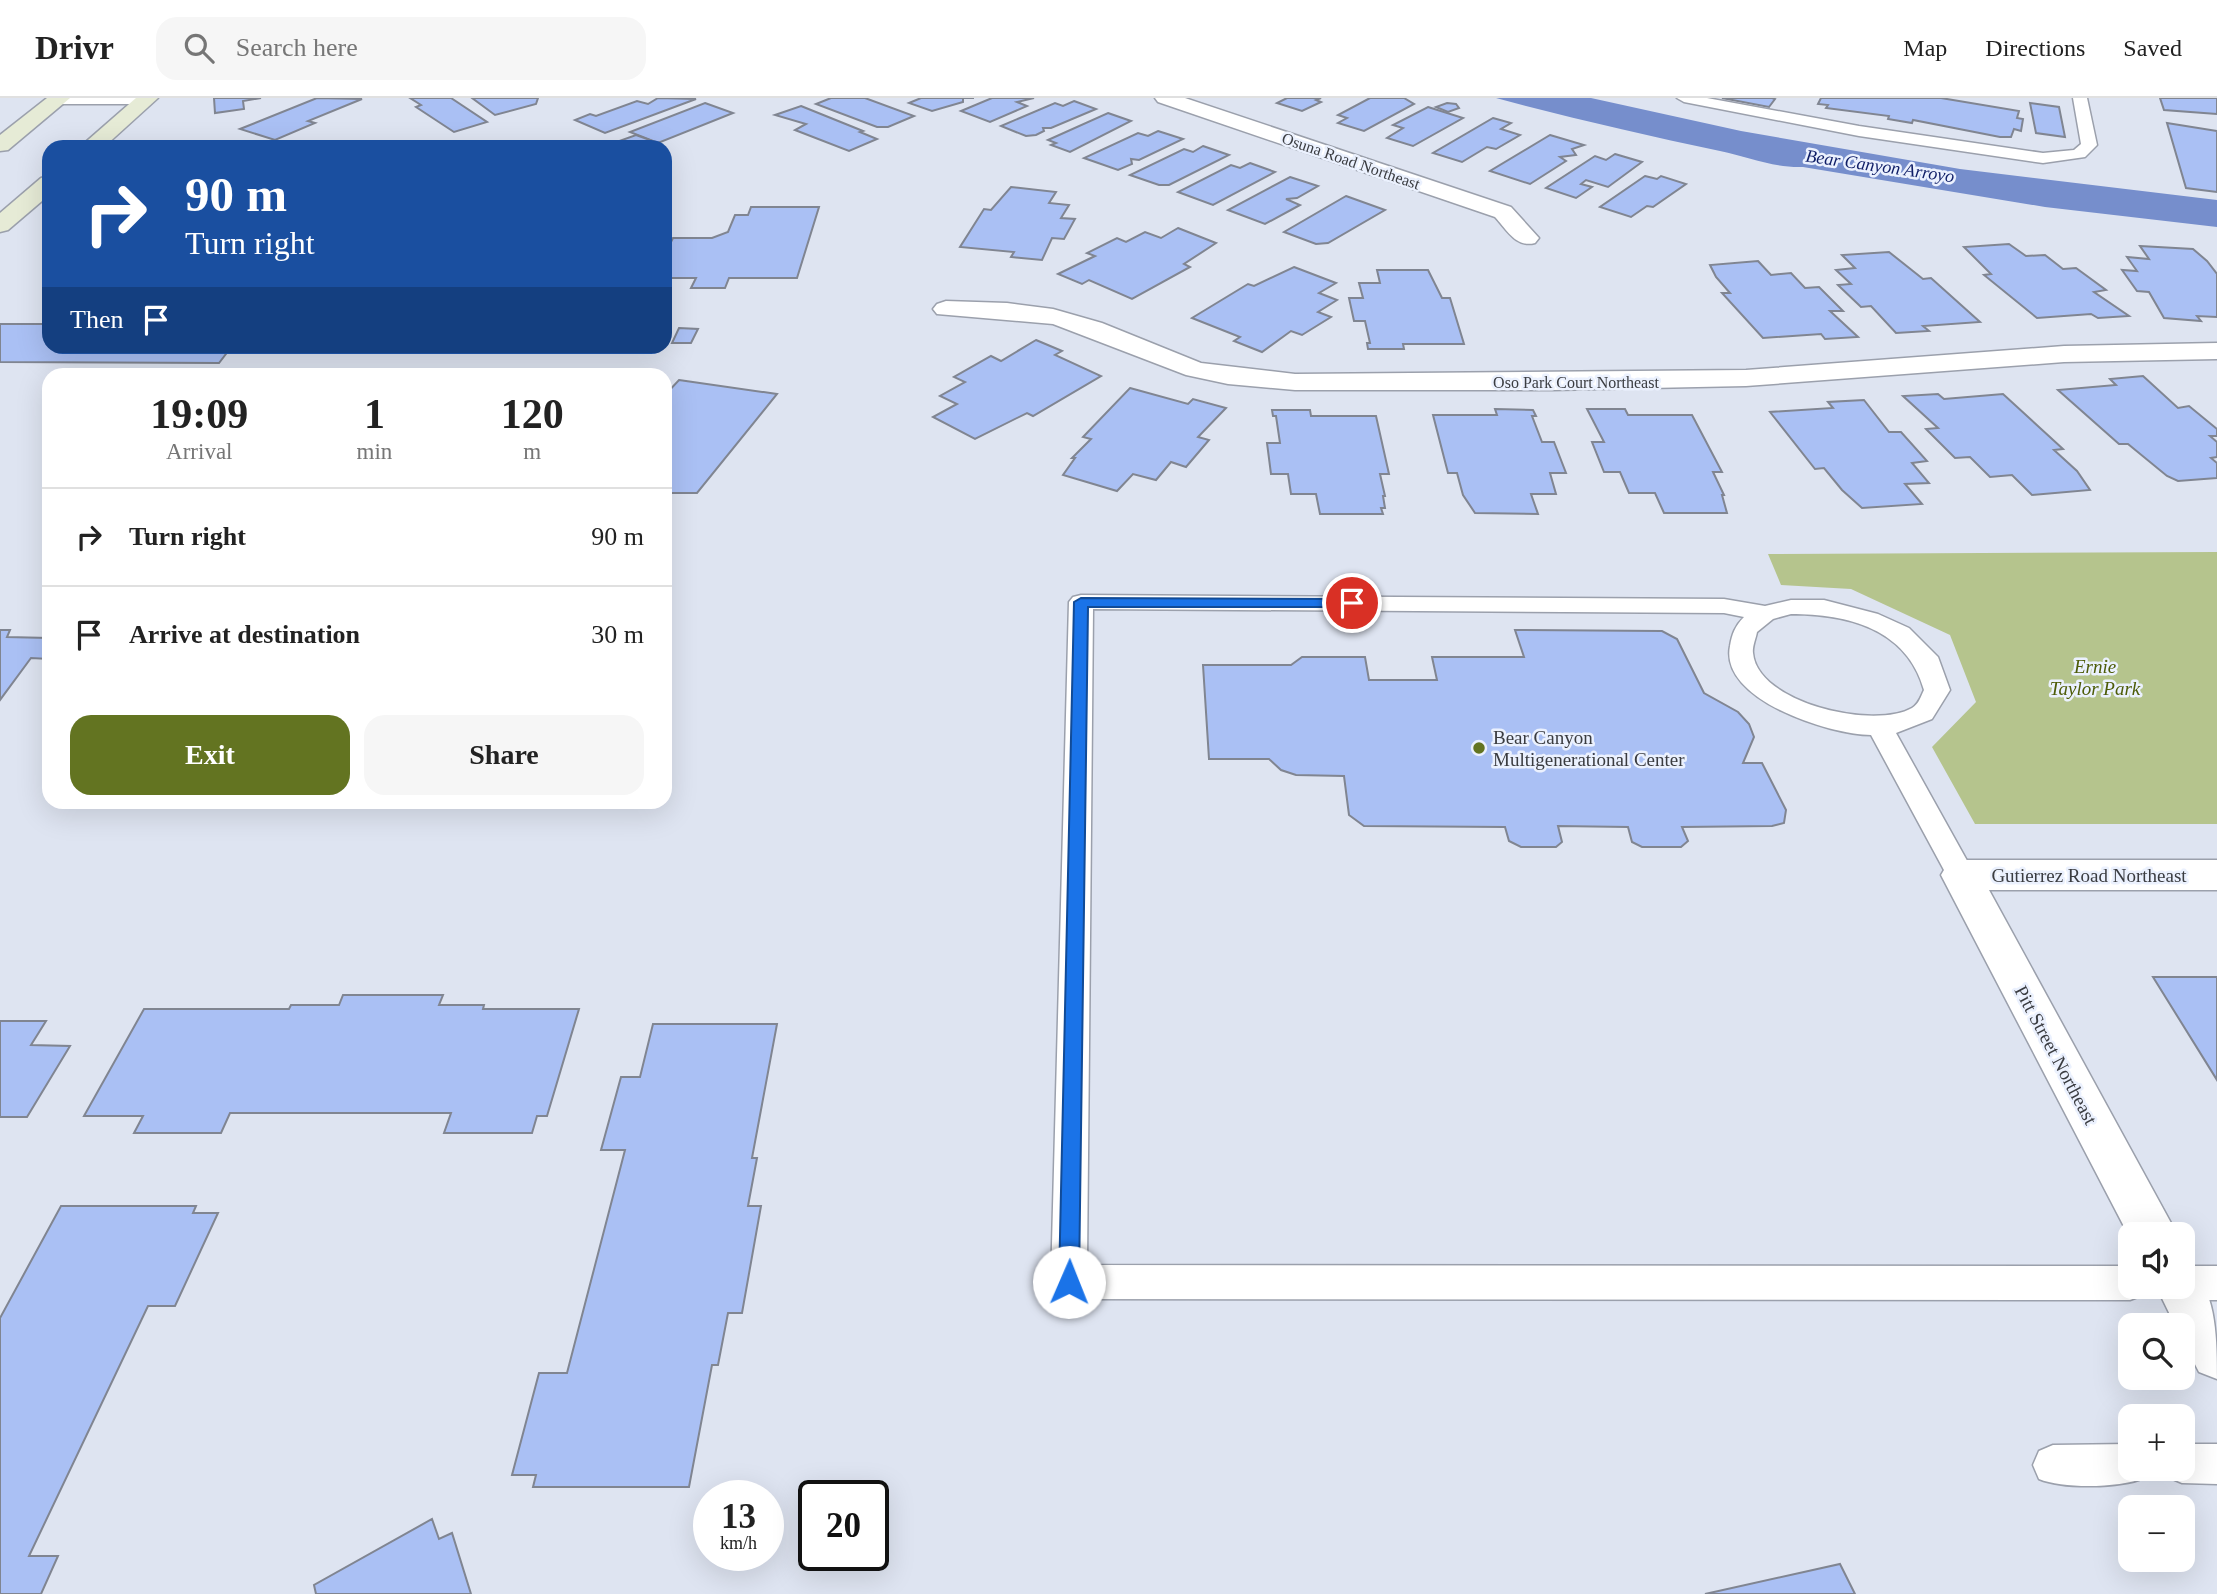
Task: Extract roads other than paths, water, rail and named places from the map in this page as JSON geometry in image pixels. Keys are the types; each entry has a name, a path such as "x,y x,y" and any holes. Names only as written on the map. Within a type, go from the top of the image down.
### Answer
{"main road":[{"path":"0,145 59,99"},
{"path":"99,140 147,99"},
{"path":"0,225 42,189"}],"street":[{"name":"Osuna Road Northeast","path":"1165,98 1503,212 1527,238"},
{"name":"Oso Park Court Northeast","path":"946,309 1009,310 1041,314 1097,330 1184,367 1236,378 1295,382 1660,382 1814,374 2078,352 2217,351"},
{"name":"Gutierrez Road Northeast","path":"1961,875 2217,875"},
{"name":"Pitt Street Northeast","path":"1961,875 2147,1222"},
{"path":"2189,1299 2217,1354"}],"lane":[{"path":"1684,98 1859,131 2043,158 2079,154 2089,145 2081,98"},
{"path":"59,99 147,99"},
{"path":"1765,614 1724,606 1081,602 1069,1282 2118,1283"},
{"path":"1791,607 1824,607 1870,619 1900,634 1929,663 1937,690 1925,712 1898,725 1880,728 1845,726 1812,718 1773,697 1747,670 1740,649 1745,630 1765,614 1791,607"},
{"path":"1880,728 1961,875"},
{"path":"2195,1284 2217,1283"},
{"path":"2195,1463 2217,1464"},
{"path":"2053,1465 2118,1464"}],"water":[{"name":"Bear Canyon Arroyo","path":"1496,98 1591,98 1741,131 1960,169 2217,200 2217,227 2045,207 1771,164"}],"place":[{"name":"Bear Canyon Multigenerational Center","path":"1479,748"}],"park label":[{"name":"Ernie Taylor Park","path":"2095,677"}]}
